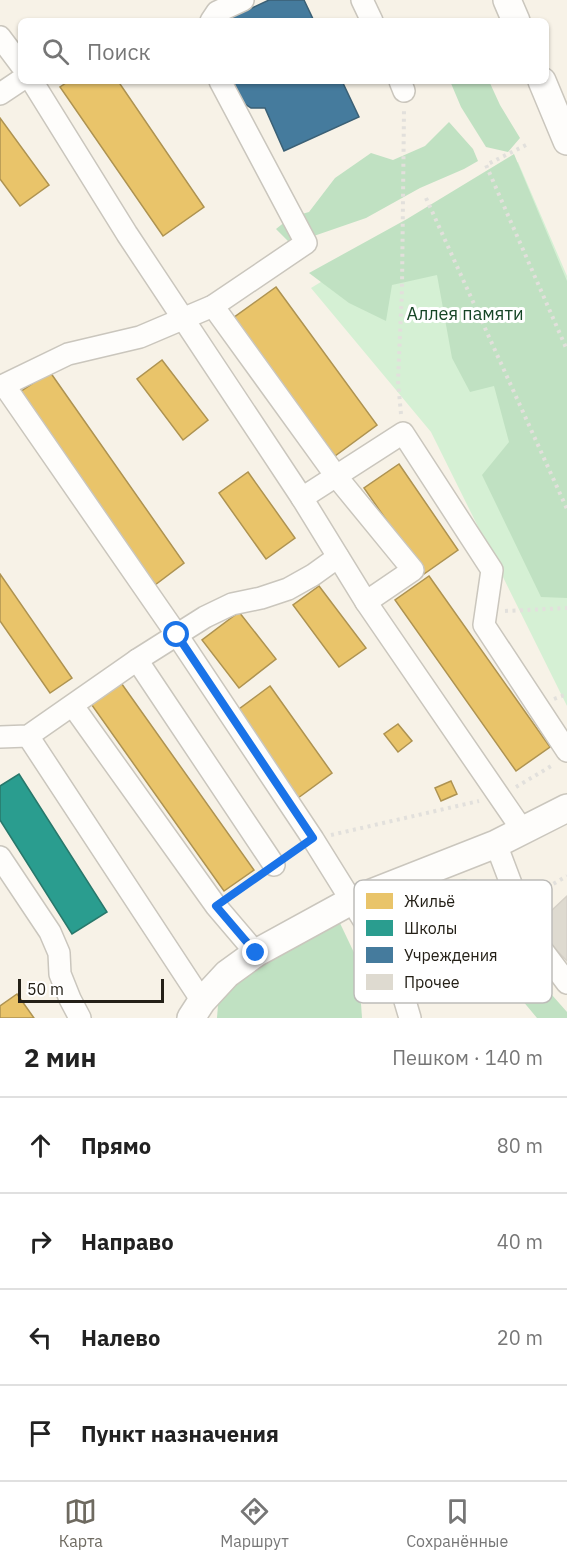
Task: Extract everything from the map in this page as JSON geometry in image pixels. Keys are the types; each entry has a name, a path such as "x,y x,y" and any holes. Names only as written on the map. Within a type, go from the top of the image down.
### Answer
{"main road":[{"path":"507,0 515,18"},
{"path":"543,84 567,141"},
{"path":"404,880 496,844 567,808"},
{"path":"196,1009 227,974 256,953 354,900"}],"lane":[{"path":"213,18 217,12 243,0"},
{"path":"362,0 371,18"},
{"path":"0,37 18,61"},
{"path":"0,94 18,82"},
{"path":"34,84 127,234 302,498 366,602 523,831"},
{"path":"222,84 306,243 213,306 140,338 68,354 4,386 177,635 313,838 354,906"},
{"path":"213,306 336,476 413,570 366,602"},
{"path":"302,498 403,433 492,570 484,625 562,757"},
{"path":"0,737 28,736 137,660 205,617 232,604 288,589 338,557"},
{"path":"137,660 274,865"},
{"path":"73,706 216,906 256,953"},
{"path":"28,736 196,1009"},
{"path":"496,844 509,880"},
{"path":"0,857 50,932 59,952 60,974 80,1018"},
{"path":"552,964 567,983"},
{"path":"406,1003 410,1018"}],"path":[{"path":"402,86 402,289 398,381 403,433"},
{"path":"526,145 486,165 567,350"},
{"path":"426,198 567,509"},
{"path":"486,613 567,608"},
{"path":"313,838 500,797 562,757"},
{"path":"216,906 274,865"},
{"path":"552,885 567,876"}],"green space":[{"path":"451,84 490,84 520,138 508,152 486,147 461,107"},
{"path":"449,122 473,149 478,161 420,188 366,218 308,238 289,242 276,229 291,217 309,212 335,178 371,153 393,160 425,146"},
{"name":"Аллея памяти","path":"514,154 567,281 567,598 541,597 482,475 509,442 494,386 470,392 452,358 437,275 392,285 386,321 349,303 309,273 407,219"},
{"name":"Аллея памяти","path":"518,162 567,276 567,706 431,432 311,288"},
{"path":"338,919 354,953 354,1003 361,1003 362,1018 217,1018 218,1005 229,983"},
{"path":"552,995 567,1012 567,1018 537,1018 524,1003 552,1003"}],"building: Жильё":[{"path":"64,84 120,84 204,207 163,236 60,87"},
{"path":"0,118 49,185 20,206 0,179"},
{"path":"276,287 377,425 335,456 233,318"},
{"path":"162,360 208,420 183,440 137,379"},
{"path":"50,372 184,563 155,585 17,394"},
{"path":"399,464 458,550 424,574 364,488"},
{"path":"248,472 295,538 266,559 219,493"},
{"path":"0,574 72,678 50,693 0,621"},
{"path":"429,576 550,747 516,771 395,600"},
{"path":"319,586 366,648 339,667 293,605"},
{"path":"239,612 276,659 239,688 202,640"},
{"path":"119,680 254,870 224,891 89,701"},
{"path":"270,686 332,773 298,798 235,712"},
{"path":"398,724 412,741 398,752 384,734"},
{"path":"451,781 457,794 441,801 435,788"},
{"path":"17,994 34,1018 0,1018 0,1006"}],"building: Школы":[{"path":"19,774 107,912 72,934 0,820 0,786"}],"building: Учреждения":[{"path":"269,0 304,0 313,18 230,18"},
{"path":"233,84 343,84 359,117 284,151 265,108 251,108 239,100 232,88"}],"building: Прочее":[{"path":"567,896 567,961 552,946 552,910"}],"route":[{"path":"177,635 313,838 216,906 256,953"}]}
